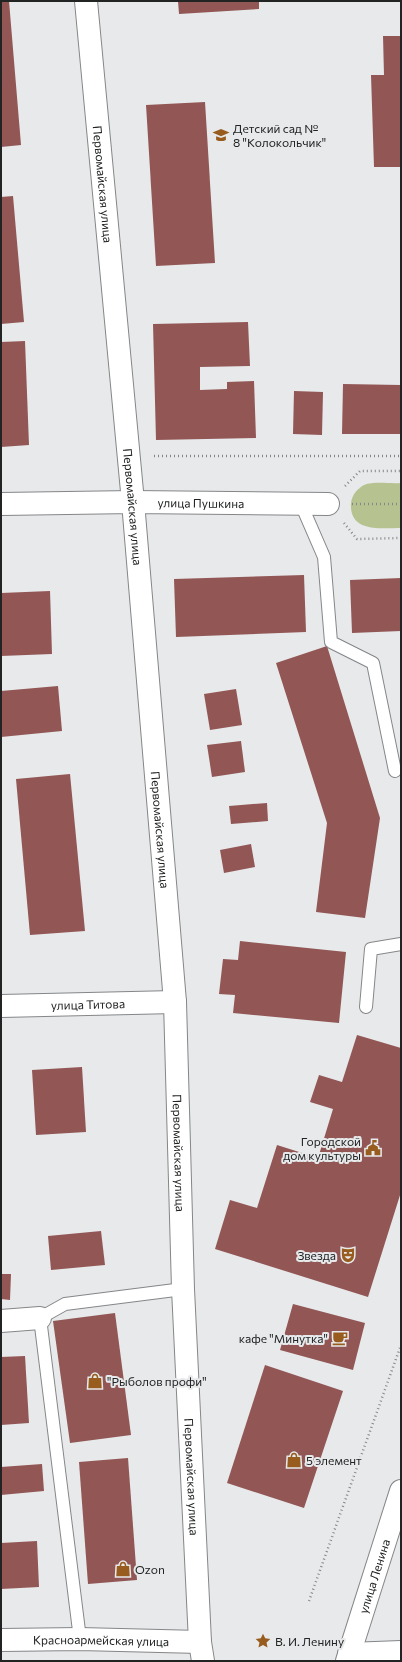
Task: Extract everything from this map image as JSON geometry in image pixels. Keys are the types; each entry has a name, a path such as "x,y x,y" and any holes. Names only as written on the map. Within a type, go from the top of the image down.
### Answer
{"street":[{"name":"Первомайская улица","path":"86,1 129,456 175,1002 183,1289 202,1652"},
{"name":"улица Пушкина","path":"1,504 133,502 328,504"},
{"name":"улица Титова","path":"1,1006 175,1002"},
{"path":"1,1321 40,1318"},
{"name":"улица Ленина","path":"348,1658 401,1491"},
{"name":"Красноармейская улица","path":"1,1640 80,1639 202,1652"},
{"path":"348,1658 401,1652"}],"lane":[{"path":"301,504 324,556 331,642 373,663 395,771"},
{"path":"366,1007 371,949 401,944"},
{"path":"80,1639 40,1318 65,1304 183,1289"}],"path":[{"path":"129,456 401,456"},
{"path":"328,504 360,470 401,471"},
{"path":"328,504 401,504"},
{"path":"328,504 357,539 401,538"},
{"path":"309,1601 401,1345"}],"green space":[{"path":"372,483 401,483 401,528 368,527 355,520 352,513 351,503 355,492 359,488"}],"building":[{"path":"1,1 9,1 21,145 1,147"},
{"path":"178,1 259,1 259,9 179,14"},
{"path":"383,36 401,36 401,167 374,167 371,75 384,75"},
{"path":"205,102 215,263 156,266 146,105"},
{"path":"13,196 24,322 1,324 1,197"},
{"path":"248,322 250,366 200,367 200,390 227,389 227,382 254,381 256,438 156,440 153,324"},
{"path":"25,341 29,445 1,447 1,342"},
{"path":"343,384 401,385 401,434 342,434"},
{"path":"294,391 323,392 322,435 293,434"},
{"path":"304,575 306,632 176,637 174,579"},
{"path":"401,578 401,631 352,633 350,580"},
{"path":"50,591 52,654 1,656 1,593"},
{"path":"327,646 380,818 365,918 316,912 327,823 276,663"},
{"path":"58,686 62,731 1,737 1,691"},
{"path":"236,689 242,725 210,730 204,694"},
{"path":"241,741 245,772 212,777 207,745"},
{"path":"70,774 85,931 30,935 16,779"},
{"path":"267,803 268,821 231,824 229,806"},
{"path":"251,844 255,867 224,873 220,850"},
{"path":"240,941 346,952 339,1023 233,1013 235,995 219,994 223,959 238,960"},
{"path":"357,1035 401,1048 401,1192 368,1297 215,1249 230,1200 257,1208 277,1145 318,1158 333,1109 310,1102 319,1075 342,1082"},
{"path":"82,1067 86,1132 36,1135 32,1070"},
{"path":"101,1231 105,1265 51,1270 48,1236"},
{"path":"1,1274 11,1274 10,1300 1,1299"},
{"path":"293,1304 365,1323 353,1370 280,1350"},
{"path":"115,1313 131,1435 70,1443 53,1321"},
{"path":"25,1356 29,1423 1,1425 1,1357"},
{"path":"265,1365 343,1391 304,1508 227,1483"},
{"path":"128,1458 137,1580 88,1584 79,1462"},
{"path":"42,1464 44,1491 1,1495 1,1467"},
{"path":"37,1541 39,1587 1,1589 1,1543"}],"place":[{"name":"Детский сад № 8 \"Колокольчик\"","path":"221,135"},
{"name":"Городской дом культуры","path":"373,1148"},
{"name":"Звезда","path":"348,1255"},
{"name":"кафе \"Минутка\"","path":"340,1338"},
{"name":"\"Рыболов профи\"","path":"95,1381"},
{"name":"5 элемент","path":"294,1460"},
{"name":"Ozon","path":"123,1569"},
{"name":"В. И. Ленину","path":"263,1641"}]}
